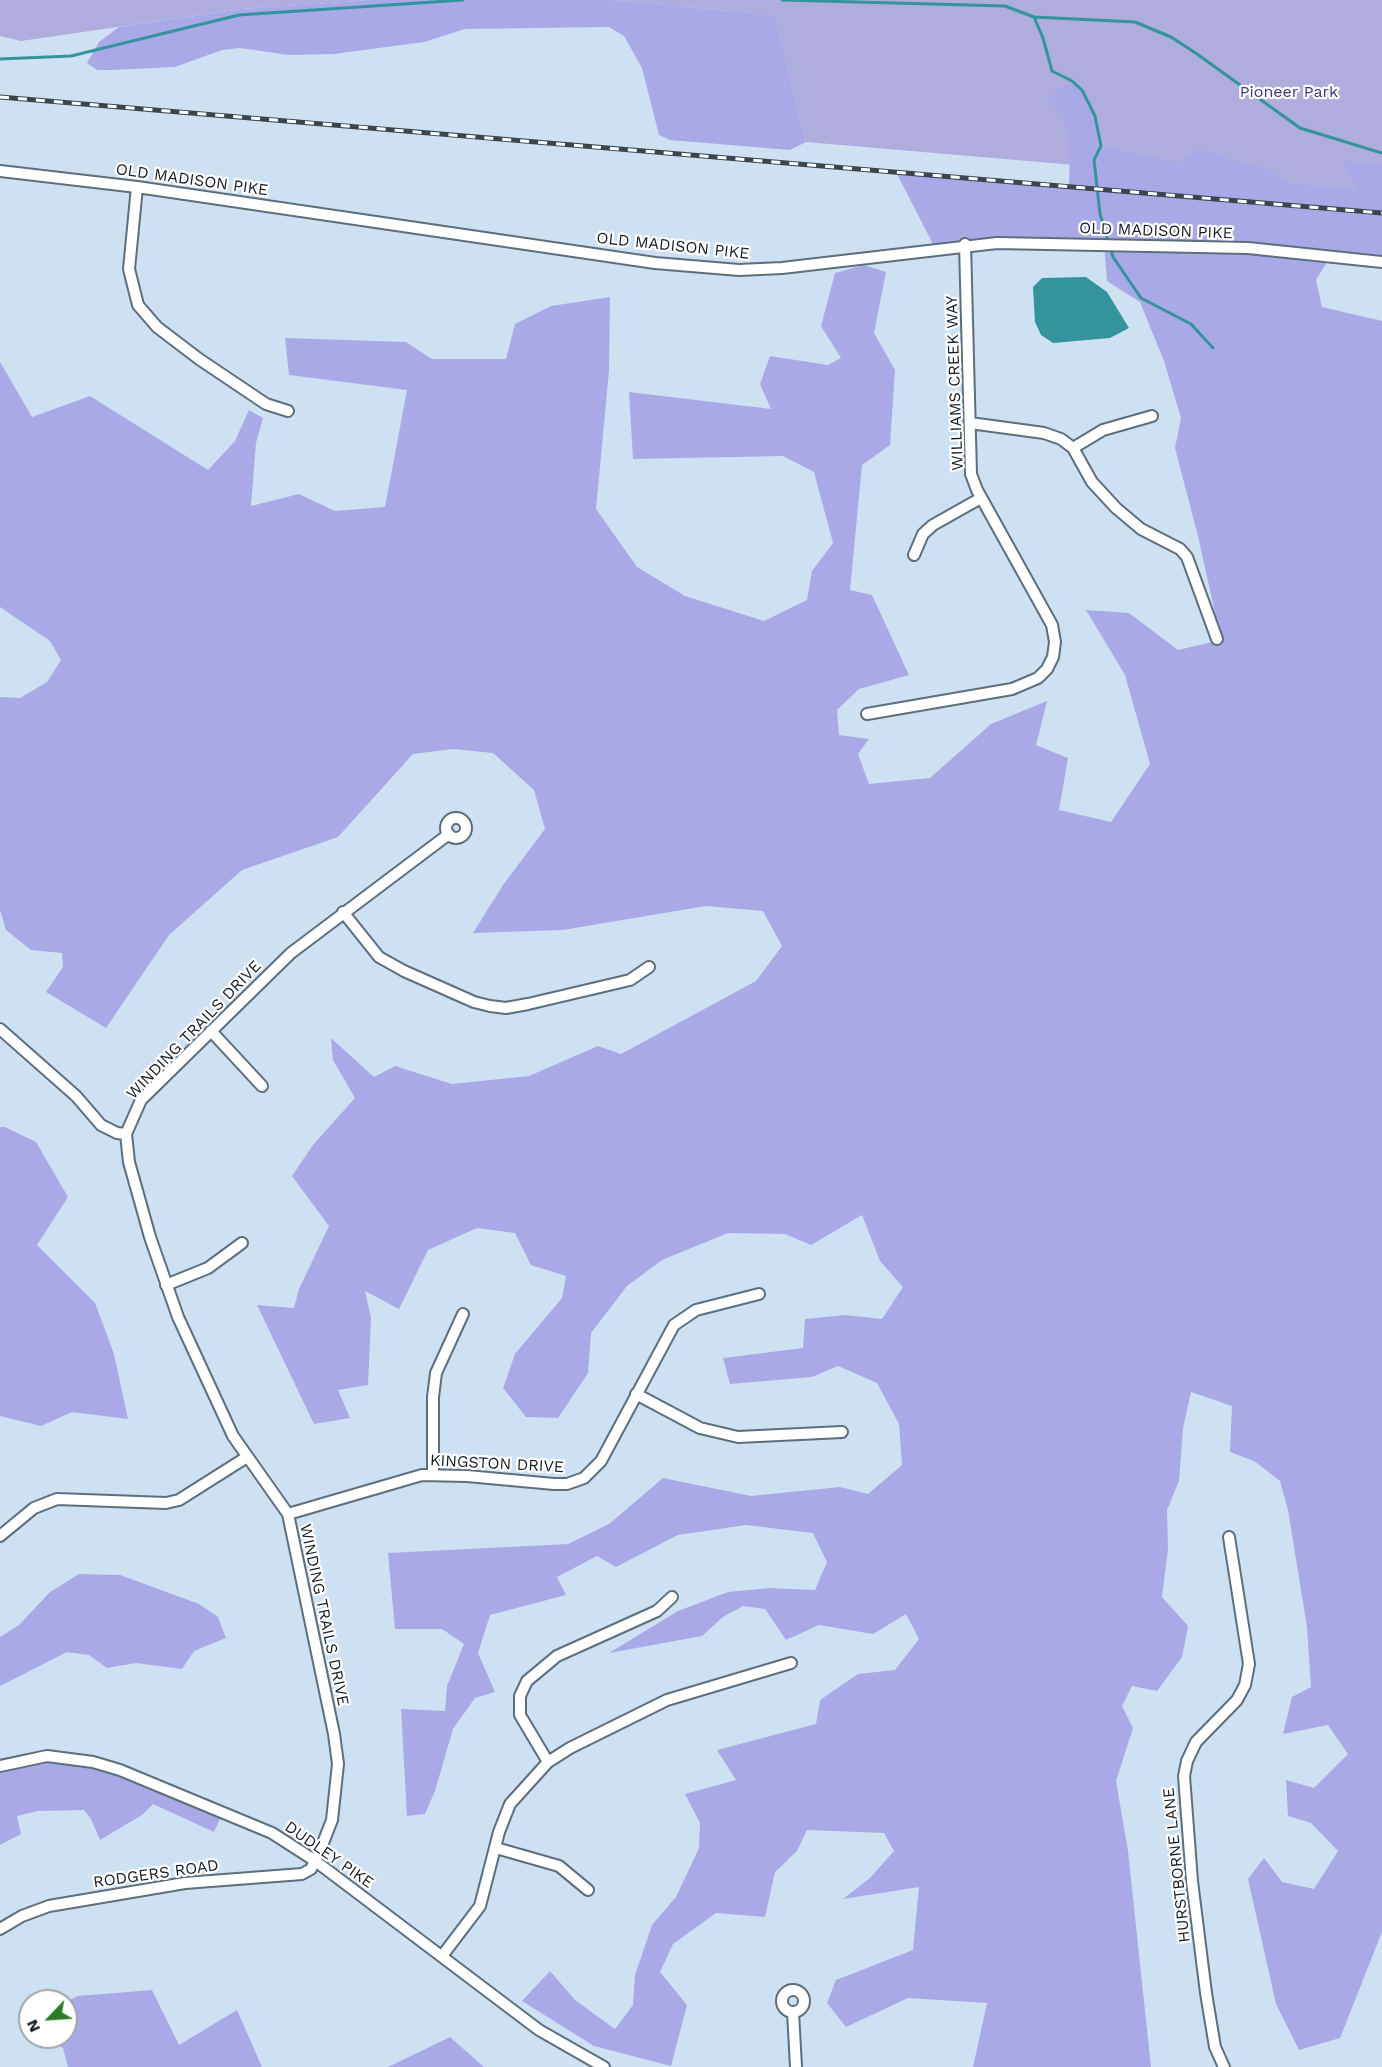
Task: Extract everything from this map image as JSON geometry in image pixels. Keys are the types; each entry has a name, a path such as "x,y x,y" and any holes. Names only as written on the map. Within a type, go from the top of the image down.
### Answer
{"street":[{"name":"OLD MADISON PIKE","path":"0,171 137,187 655,263 732,270 782,268 965,244 1248,248 1382,262"},
{"path":"137,187 129,269 138,305 158,327 199,359 266,404 288,411"},
{"name":"WILLIAMS CREEK WAY","path":"867,714 1012,689 1038,678 1047,669 1053,657 1055,642 1052,625 981,498 971,474 965,244"},
{"path":"1073,448 1103,430 1152,416"},
{"path":"970,423 1044,433 1061,438 1073,448 1092,482 1116,508 1141,529 1180,549 1187,557 1217,639"},
{"path":"914,555 923,534 933,525 981,498"},
{"name":"WINDING TRAILS DRIVE","path":"314,1860 332,1820 338,1764 334,1734 288,1514 247,1457 218,1408 166,1285 129,1162 126,1134 141,1100 291,953 449,834"},
{"path":"343,912 379,957 404,972 474,1002 490,1006 506,1008 528,1004 630,980 649,967"},
{"path":"0,1029 76,1096 101,1125 117,1133 126,1134"},
{"path":"211,1031 262,1086"},
{"path":"166,1285 208,1268 242,1243"},
{"name":"KINGSTON DRIVE","path":"288,1514 388,1483 433,1474 554,1484 567,1484 584,1478 601,1461 668,1333 681,1319 701,1308 759,1294"},
{"path":"433,1474 433,1397 436,1373 463,1314"},
{"path":"636,1394 700,1428 721,1434 738,1437 842,1432"},
{"path":"0,1536 34,1508 57,1499 166,1503 179,1500 247,1457"},
{"name":"HURSTBORNE LANE","path":"1224,2067 1215,2047 1206,1993 1192,1881 1184,1776 1186,1761 1196,1742 1237,1700 1247,1676 1247,1643 1229,1537"},
{"path":"548,1762 519,1715 520,1696 527,1681 557,1656 657,1611 672,1598"},
{"path":"442,1956 480,1906 499,1832 510,1804 548,1762 570,1748 667,1700 792,1663"},
{"name":"DUDLEY PIKE","path":"0,1766 33,1757 68,1757 120,1770 272,1833 314,1860 539,2030 604,2067"},
{"path":"496,1848 560,1866 588,1890"},
{"name":"RODGERS ROAD","path":"0,1929 22,1916 50,1906 185,1883 302,1874 311,1869 314,1860"},
{"path":"793,2012 796,2067"}],"green space":[{"path":"0,0 371,0 242,9 21,41 0,36"},
{"name":"Pioneer Park","path":"611,0 1382,0 1382,177 1379,191 806,142 775,15"}],"shaded area":[{"path":"371,0 611,0 775,15 806,142 790,150 670,140 659,135 642,68 624,36 609,27 465,29 424,42 334,54 289,55 240,48 222,50 175,67 97,70 87,63 99,42 119,27 242,9"},
{"path":"1072,81 1082,90 1095,116 1101,146 1180,163 1197,149 1272,171 1288,183 1357,189 1342,160 1382,166 1382,262 1330,257 1316,280 1322,307 1382,321 1382,1932 1340,2038 1299,2050 1276,2004 1248,1879 1264,1858 1282,1882 1314,1889 1338,1851 1311,1823 1288,1816 1286,1780 1314,1788 1348,1754 1328,1725 1283,1734 1292,1697 1311,1687 1307,1627 1288,1510 1280,1481 1254,1461 1230,1452 1232,1406 1191,1392 1183,1428 1179,1481 1167,1510 1168,1549 1162,1597 1188,1626 1182,1657 1157,1691 1132,1686 1122,1706 1133,1728 1116,1781 1128,1851 1151,2067 973,2067 987,2003 908,1998 846,2027 827,2003 836,1980 913,1950 919,1887 843,1899 870,1878 894,1851 884,1833 807,1830 797,1851 775,1872 765,1917 716,1913 673,1944 660,1972 687,2005 671,2066 594,2046 522,2001 550,1971 575,2000 615,2029 633,2005 635,1975 652,1925 676,1897 699,1848 700,1823 685,1794 736,1780 717,1750 816,1724 820,1700 858,1674 895,1670 919,1639 906,1614 873,1634 819,1625 786,1640 765,1609 743,1606 723,1617 702,1636 609,1653 678,1611 728,1592 769,1588 815,1590 827,1562 813,1533 746,1525 678,1535 616,1567 597,1556 557,1577 566,1595 490,1615 478,1653 495,1692 475,1698 453,1729 435,1791 425,1814 407,1816 401,1709 445,1711 447,1686 464,1644 442,1629 395,1629 388,1553 568,1544 609,1524 663,1478 751,1496 840,1487 868,1494 902,1465 899,1424 877,1383 838,1366 812,1377 730,1384 723,1358 803,1348 805,1319 845,1315 882,1319 903,1287 880,1261 862,1215 811,1245 785,1234 728,1233 662,1260 627,1286 591,1333 588,1373 558,1418 526,1417 503,1388 515,1354 562,1298 566,1276 531,1265 515,1233 477,1228 428,1250 399,1309 365,1291 371,1318 368,1385 338,1390 350,1418 314,1424 257,1305 294,1308 299,1289 329,1226 292,1176 313,1145 355,1098 333,1060 331,1038 374,1077 395,1066 452,1084 529,1076 598,1046 621,1054 756,981 782,946 763,911 706,906 563,930 473,933 503,885 545,829 534,790 493,753 453,749 413,754 338,837 242,870 169,935 106,1028 46,992 63,967 62,953 31,950 6,930 0,910 0,697 20,698 47,682 61,660 50,641 0,607 0,362 32,417 90,396 208,470 235,441 249,410 263,418 256,443 251,506 299,494 335,511 385,507 407,390 289,375 285,338 406,342 432,359 506,359 515,324 551,306 610,297 609,371 596,509 637,567 685,596 764,621 807,600 812,571 833,543 814,472 783,456 633,459 629,392 771,409 760,384 770,356 828,365 841,358 821,326 835,273 864,265 886,272 874,333 895,370 890,445 862,465 850,590 872,595 909,675 859,689 837,710 839,735 869,739 858,754 869,784 930,778 991,724 1047,701 1036,745 1068,758 1059,810 1111,822 1150,764 1125,675 1086,610 1129,613 1178,650 1221,640 1198,536 1175,448 1181,418 1164,361 1140,302 1107,281 1104,244 935,248 896,172 1069,186 1070,142 1062,115 1048,97"},
{"path":"1086,277 1107,292 1129,328 1110,338 1053,343 1041,335 1035,322 1033,287 1042,278"},
{"path":"0,1127 5,1127 36,1142 68,1197 37,1245 95,1303 114,1354 128,1419 72,1412 41,1426 0,1416"},
{"path":"79,1574 120,1575 199,1604 218,1617 226,1638 194,1651 182,1669 136,1663 107,1668 89,1655 67,1652 0,1686 0,1637 19,1625 50,1592"},
{"path":"68,1757 223,1812 214,1832 153,1804 142,1815 100,1840 91,1819 84,1810 38,1811 17,1816 21,1834 0,1845 0,1766"},
{"path":"152,1990 179,2045 237,2010 262,2067 68,2067 63,2049 78,2049 78,1996"},
{"path":"450,2037 484,2067 388,2067"}],"waterway":[{"path":"0,59 71,56 239,15 463,0"},
{"path":"782,0 1005,6 1034,17 1135,22 1171,37 1300,128 1382,153"},
{"path":"1034,17 1043,38 1052,71 1072,81 1082,90 1095,116 1101,146 1094,160 1100,214 1108,241"},
{"path":"1110,248 1113,257 1141,298 1191,324 1213,348"}],"railway":[{"path":"0,97 1382,213"}]}
